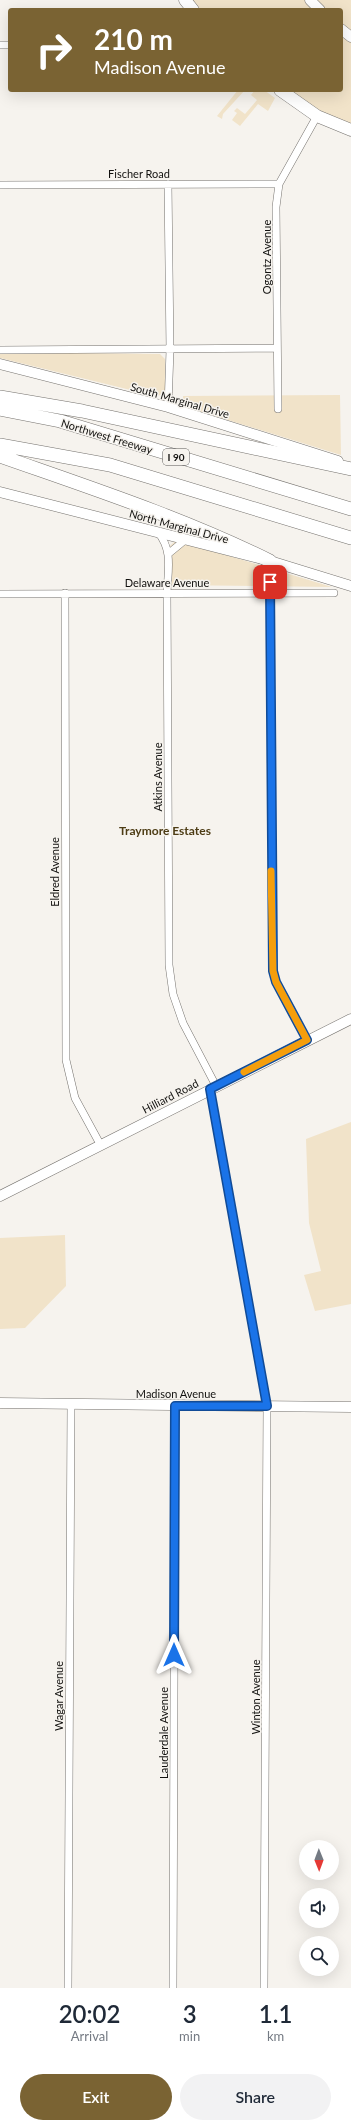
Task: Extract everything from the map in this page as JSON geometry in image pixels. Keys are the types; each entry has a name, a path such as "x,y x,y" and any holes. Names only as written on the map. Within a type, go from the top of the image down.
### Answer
{"highway":[{"path":"0,397 82,411 351,469"},
{"name":"Northwest Freeway","path":"0,409 60,421 351,510"},
{"name":"I 90","path":"0,445 110,465 351,538"},
{"path":"0,456 155,511 226,539 270,561"}],"main road":[{"path":"185,0 191,8"},
{"path":"310,0 318,8"},
{"path":"343,31 351,37"},
{"path":"283,92 317,116 351,130"},
{"name":"South Marginal Drive","path":"0,364 168,407 351,465"},
{"name":"North Marginal Drive","path":"0,492 270,561 351,586"},
{"name":"Hilliard Road","path":"0,1196 351,1018"},
{"name":"Madison Avenue","path":"0,1403 351,1407"}],"street":[{"name":"Ogontz Avenue","path":"278,409 276,207 279,184 317,116"},
{"path":"168,184 170,350 168,407"},
{"name":"Fischer Road","path":"0,185 279,184"},
{"path":"0,350 170,350 277,348"},
{"name":"Atkins Avenue","path":"158,532 166,542 168,554 169,965 173,994 183,1023 213,1087 267,1406"},
{"path":"168,554 185,540"},
{"path":"270,561 273,971 276,982 307,1040"},
{"name":"Eldred Avenue","path":"65,593 66,1060 75,1098 100,1144"},
{"name":"Delaware Avenue","path":"0,594 334,593"},
{"name":"Wagar Avenue","path":"68,1988 71,1405"},
{"name":"Lauderdale Avenue","path":"173,1988 175,1406"},
{"name":"Winton Avenue","path":"264,1988 267,1406"}],"shaded area":[{"path":"189,0 351,0 351,127 329,116 289,92 343,92 343,8 195,8"},
{"path":"236,92 243,92 223,114 222,119 217,116"},
{"path":"253,92 267,92 275,98 268,111 258,104 240,126 232,120 237,113 234,111 237,108 245,114 257,100 251,95"},
{"path":"0,354 160,354 165,359 165,390 161,395 155,396 0,358"},
{"path":"340,395 341,455 183,406 183,396"},
{"path":"176,540 332,587 169,585 170,546"},
{"path":"351,1122 351,1304 315,1311 304,1275 321,1271 309,1223 306,1139"},
{"path":"65,1235 66,1286 25,1328 0,1329 0,1238"}],"slow traffic":[{"path":"244,1072 307,1040 276,982 273,971 271,871"}],"district":[{"name":"Traymore Estates","path":"165,830"}],"route":[{"path":"174,1655 175,1406 267,1406 210,1089 307,1040 276,982 273,971 270,582"}]}
